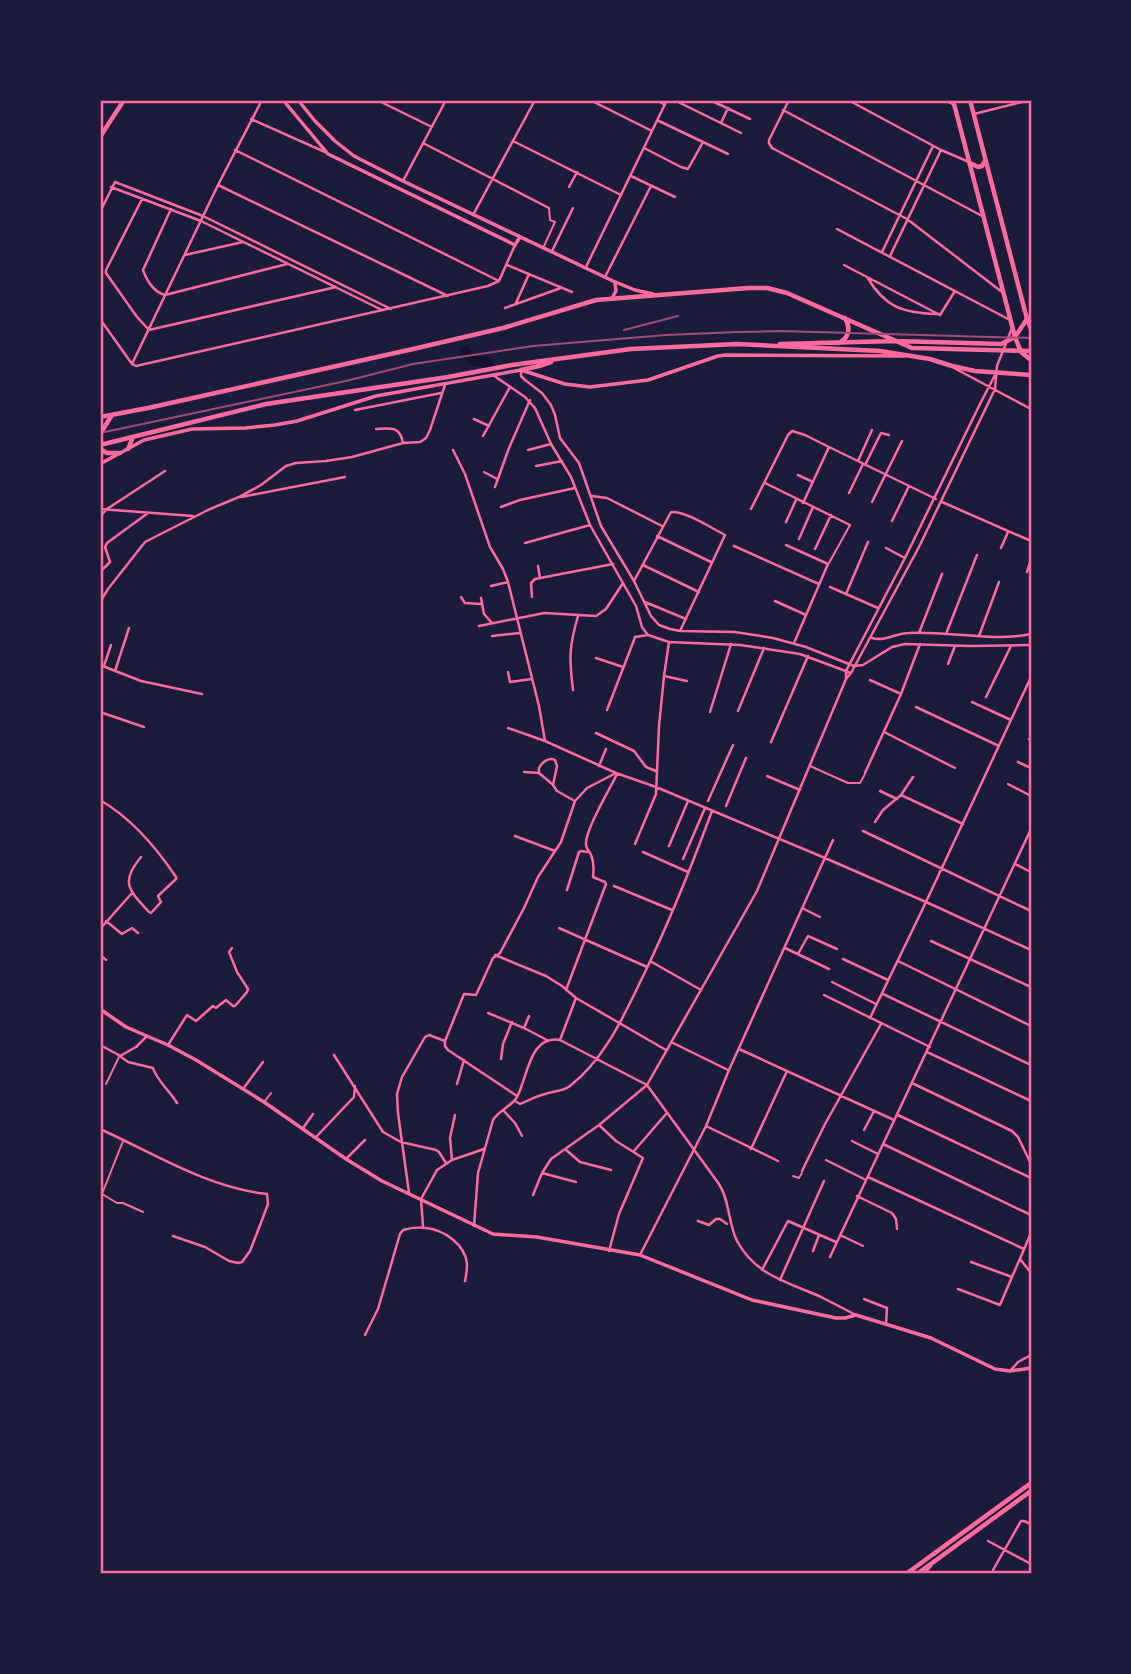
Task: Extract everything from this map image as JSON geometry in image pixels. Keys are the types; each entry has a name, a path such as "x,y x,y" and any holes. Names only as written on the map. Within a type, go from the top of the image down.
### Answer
{"main road":[{"path":"100,137 124,100"},
{"path":"284,100 328,154 515,245 520,237"},
{"path":"298,100 343,148 404,181 613,281 635,290 662,296"},
{"path":"970,100 1031,327"},
{"path":"954,102 1015,337 1021,352 1031,360"},
{"path":"970,162 973,166 980,167 985,158"},
{"path":"608,299 616,293 617,288 613,281"},
{"path":"101,418 503,328 582,304 608,299 748,288 767,288 787,293 912,348 1031,351"},
{"path":"838,344 844,340 848,331 845,317"},
{"path":"100,447 266,404 631,349 896,341 1001,344 1015,337 1027,319"},
{"path":"765,345 880,351 996,374 1031,375"},
{"path":"521,370 565,384 590,387 648,380 726,355 913,357"},
{"path":"100,466 144,440 198,428 245,428 297,421 376,396 521,370 559,359"},
{"path":"100,434 113,414"},
{"path":"134,437 144,440"},
{"path":"128,449 134,437"},
{"path":"100,447 107,453 120,453"},
{"path":"100,1009 126,1027 197,1060 382,1181 496,1235 537,1237 640,1255 752,1300 835,1318 856,1315 931,1338 990,1367 1010,1371 1031,1368"},
{"path":"917,1574 1031,1483"},
{"path":"906,1574 1031,1491"}],"street":[{"path":"134,365 203,216 262,100"},
{"path":"377,100 432,127"},
{"path":"404,181 446,100"},
{"path":"473,215 535,100"},
{"path":"590,100 652,131"},
{"path":"657,100 665,105"},
{"path":"586,267 667,100"},
{"path":"674,100 741,133"},
{"path":"710,100 750,119"},
{"path":"789,100 769,140 772,148 907,219 1002,292"},
{"path":"848,100 933,146 970,162"},
{"path":"944,100 954,102"},
{"path":"974,114 1030,100"},
{"path":"721,123 728,108"},
{"path":"783,110 984,217"},
{"path":"251,119 328,154"},
{"path":"657,121 728,154"},
{"path":"513,141 621,195"},
{"path":"644,148 688,169 703,142"},
{"path":"423,143 549,208 550,220 555,222 543,247"},
{"path":"882,252 933,146"},
{"path":"235,150 499,281"},
{"path":"890,256 941,150"},
{"path":"569,187 577,172"},
{"path":"631,176 675,197"},
{"path":"100,212 115,182 203,216 390,309"},
{"path":"218,185 448,296"},
{"path":"605,277 651,186"},
{"path":"111,187 201,221 383,310"},
{"path":"142,199 106,273 149,330"},
{"path":"552,251 573,208"},
{"path":"171,209 143,270 154,290 165,295 289,264 292,259"},
{"path":"837,229 1011,320"},
{"path":"185,256 243,242"},
{"path":"134,365 488,286 499,281 515,245"},
{"path":"507,265 572,292"},
{"path":"844,265 940,315"},
{"path":"516,304 529,274"},
{"path":"866,276 876,291 889,303 914,313 940,315"},
{"path":"149,330 336,286"},
{"path":"505,308 561,287"},
{"path":"940,315 955,291"},
{"path":"100,319 134,365"},
{"path":"533,1195 551,1159 599,1125 647,1085 753,900 846,679 919,547 995,389 996,374 1013,327"},
{"path":"952,366 1031,409"},
{"path":"521,370 521,376 551,405 560,438 579,463 601,526 634,581 651,616 659,625 680,631 735,632 794,643 855,666 863,665 892,647 905,644 1031,645"},
{"path":"846,679 849,664 889,590 996,374"},
{"path":"493,375 530,400 535,408 575,488 590,525 636,606 642,627 648,635"},
{"path":"100,602 145,542 239,497 291,464 352,457 403,443 420,442 426,438 445,384"},
{"path":"482,436 510,387"},
{"path":"355,410 442,393"},
{"path":"495,487 530,400"},
{"path":"979,404 986,408"},
{"path":"474,419 489,426"},
{"path":"376,429 395,429 401,435 403,443"},
{"path":"858,461 872,430"},
{"path":"751,509 792,431 1031,541"},
{"path":"849,493 881,433 890,435"},
{"path":"872,502 902,441"},
{"path":"528,450 551,444"},
{"path":"803,503 829,447"},
{"path":"453,450 465,474 490,547 508,582 545,741"},
{"path":"536,466 562,461"},
{"path":"100,517 107,509 165,471"},
{"path":"484,472 497,480"},
{"path":"797,475 813,482"},
{"path":"239,497 345,477"},
{"path":"764,483 850,524 828,564 794,643"},
{"path":"892,521 909,486"},
{"path":"502,507 520,500 575,488"},
{"path":"592,496 607,498 662,526"},
{"path":"786,522 796,500"},
{"path":"799,539 813,507"},
{"path":"100,509 196,516"},
{"path":"634,581 668,514 674,511 684,514 725,535 680,631"},
{"path":"100,572 110,562 107,543 148,513"},
{"path":"815,549 831,515"},
{"path":"525,543 590,525"},
{"path":"1001,548 1008,531"},
{"path":"657,536 712,563"},
{"path":"846,594 868,542"},
{"path":"786,545 828,564"},
{"path":"734,546 819,584"},
{"path":"886,548 905,558"},
{"path":"945,634 977,555"},
{"path":"1027,572 1031,559"},
{"path":"532,597 533,581 540,578 613,564"},
{"path":"643,565 699,592"},
{"path":"538,566 540,578"},
{"path":"919,632 942,574"},
{"path":"491,586 508,582"},
{"path":"979,636 999,582"},
{"path":"479,626 544,613 596,615 609,604 622,583"},
{"path":"830,587 879,608"},
{"path":"889,590 894,592"},
{"path":"461,597 467,604 481,604"},
{"path":"481,598 484,614 492,623"},
{"path":"775,601 806,615"},
{"path":"645,602 686,620"},
{"path":"573,690 569,652 578,616"},
{"path":"115,671 129,628"},
{"path":"864,636 881,640 919,632 979,636 1031,634"},
{"path":"492,636 520,633"},
{"path":"607,710 634,640 648,635 669,642 731,644 808,656 851,673"},
{"path":"635,844 654,800 669,642"},
{"path":"710,712 731,644"},
{"path":"810,766 848,783 860,783 901,694 920,644"},
{"path":"111,645 102,666 141,681 202,695"},
{"path":"948,664 955,646"},
{"path":"986,696 1012,646"},
{"path":"738,711 764,648"},
{"path":"771,742 808,656"},
{"path":"596,658 623,667"},
{"path":"508,672 510,682 532,679"},
{"path":"664,676 687,681"},
{"path":"870,1018 1031,677"},
{"path":"870,680 901,694"},
{"path":"972,702 1011,720"},
{"path":"916,707 999,747"},
{"path":"100,712 144,727"},
{"path":"508,728 825,858 1031,950"},
{"path":"884,732 956,768"},
{"path":"596,733 634,751 643,765 656,772"},
{"path":"708,801 733,745"},
{"path":"599,766 606,749"},
{"path":"726,806 746,758"},
{"path":"539,773 538,768 542,763 555,760 557,766 553,785"},
{"path":"1018,762 1031,768"},
{"path":"524,772 539,773 557,791 575,801"},
{"path":"617,773 587,788 575,801 564,834 538,877 500,953 495,955 476,995 464,994 445,1041 446,1048 516,1098 518,1104 542,1094 564,1090 573,1084 596,1059 621,1022 674,910 712,811"},
{"path":"566,990 606,884 593,877 594,867 586,844 617,773"},
{"path":"767,776 800,790"},
{"path":"875,822 883,810 901,796 912,778"},
{"path":"1008,784 1031,796"},
{"path":"880,791 897,799"},
{"path":"901,796 963,824"},
{"path":"100,800 112,807 144,836 176,878 158,896 161,902 151,913 132,893 129,885 134,867 141,857"},
{"path":"669,846 688,801"},
{"path":"683,859 705,808"},
{"path":"863,831 1031,911"},
{"path":"830,1257 1031,831"},
{"path":"515,835 555,851"},
{"path":"640,1255 695,1150 833,840"},
{"path":"567,890 579,852 590,853"},
{"path":"643,852 690,872"},
{"path":"1015,864 1031,872"},
{"path":"614,886 674,910"},
{"path":"100,929 132,893"},
{"path":"802,908 820,917"},
{"path":"106,920 122,934 132,928 138,933"},
{"path":"559,928 647,967"},
{"path":"798,954 808,936 837,949"},
{"path":"931,941 1031,987"},
{"path":"168,1045 187,1015 195,1021 213,1006 216,1008 226,1000 234,1006 248,990 229,952 232,948"},
{"path":"784,948 829,969"},
{"path":"100,955 106,960"},
{"path":"495,955 546,976 576,998 667,1050"},
{"path":"843,959 888,980"},
{"path":"650,961 701,990"},
{"path":"898,961 1031,1026"},
{"path":"832,982 876,1004"},
{"path":"881,993 1031,1065"},
{"path":"824,995 930,1047"},
{"path":"560,1040 576,998"},
{"path":"488,1013 547,1040 560,1040 647,1085 723,1190 732,1229 752,1262 780,1280 856,1315"},
{"path":"524,1028 529,1016"},
{"path":"501,1059 503,1044 512,1022"},
{"path":"793,1176 799,1178 881,1024"},
{"path":"409,1193 396,1102 399,1084 425,1037 429,1035 445,1041"},
{"path":"106,1084 121,1055 136,1047 146,1036"},
{"path":"474,1226 478,1173 493,1120 516,1098 529,1062 537,1048 547,1040"},
{"path":"671,1042 729,1070"},
{"path":"100,1045 121,1055 128,1062 153,1068 156,1077 177,1102"},
{"path":"739,1049 894,1120"},
{"path":"928,1052 1031,1101"},
{"path":"334,1055 379,1127 388,1136 401,1142 436,1150 446,1163"},
{"path":"457,1084 464,1060"},
{"path":"243,1089 263,1062"},
{"path":"751,1149 787,1071"},
{"path":"912,1083 1012,1131 1018,1137 1031,1164"},
{"path":"316,1137 354,1097 355,1086"},
{"path":"264,1102 271,1093"},
{"path":"503,1110 522,1136"},
{"path":"864,1130 874,1111"},
{"path":"303,1128 313,1114"},
{"path":"634,1152 667,1114"},
{"path":"452,1160 450,1138 455,1115"},
{"path":"897,1115 1031,1178"},
{"path":"599,1125 643,1160 619,1214 609,1251"},
{"path":"706,1126 778,1161"},
{"path":"100,1129 205,1178 242,1190 267,1194 268,1204 250,1251 242,1262 229,1261 205,1247 173,1236"},
{"path":"124,1140 102,1194 117,1203 143,1212"},
{"path":"346,1159 365,1140"},
{"path":"852,1141 878,1154"},
{"path":"883,1144 1031,1215"},
{"path":"423,1227 421,1199 435,1172 452,1160 484,1149"},
{"path":"565,1149 580,1161 611,1170"},
{"path":"811,1153 817,1156"},
{"path":"826,1160 1024,1249"},
{"path":"542,1173 576,1182"},
{"path":"780,1280 824,1181"},
{"path":"857,1196 892,1213 897,1229"},
{"path":"698,1221 709,1225 720,1219 727,1224"},
{"path":"762,1270 786,1223 836,1242"},
{"path":"365,1335 377,1314 401,1231 423,1227 450,1237 464,1253 467,1266 465,1281"},
{"path":"958,1289 1000,1304 1031,1233"},
{"path":"839,1234 863,1246"},
{"path":"813,1251 819,1235"},
{"path":"1020,1259 1031,1273"},
{"path":"971,1262 1012,1277"},
{"path":"864,1299 887,1308 886,1324"},
{"path":"1010,1371 1018,1362 1031,1355"},
{"path":"993,1570 1020,1523 1024,1521 1031,1524"},
{"path":"988,1541 1031,1564"},
{"path":"924,1574 936,1561"}],"waterway":[{"path":"465,350 473,360 486,361 489,365"}],"railway":[{"path":"624,330 678,316"},
{"path":"100,433 346,381 413,364 533,346 666,335 780,331 1031,338"}]}
